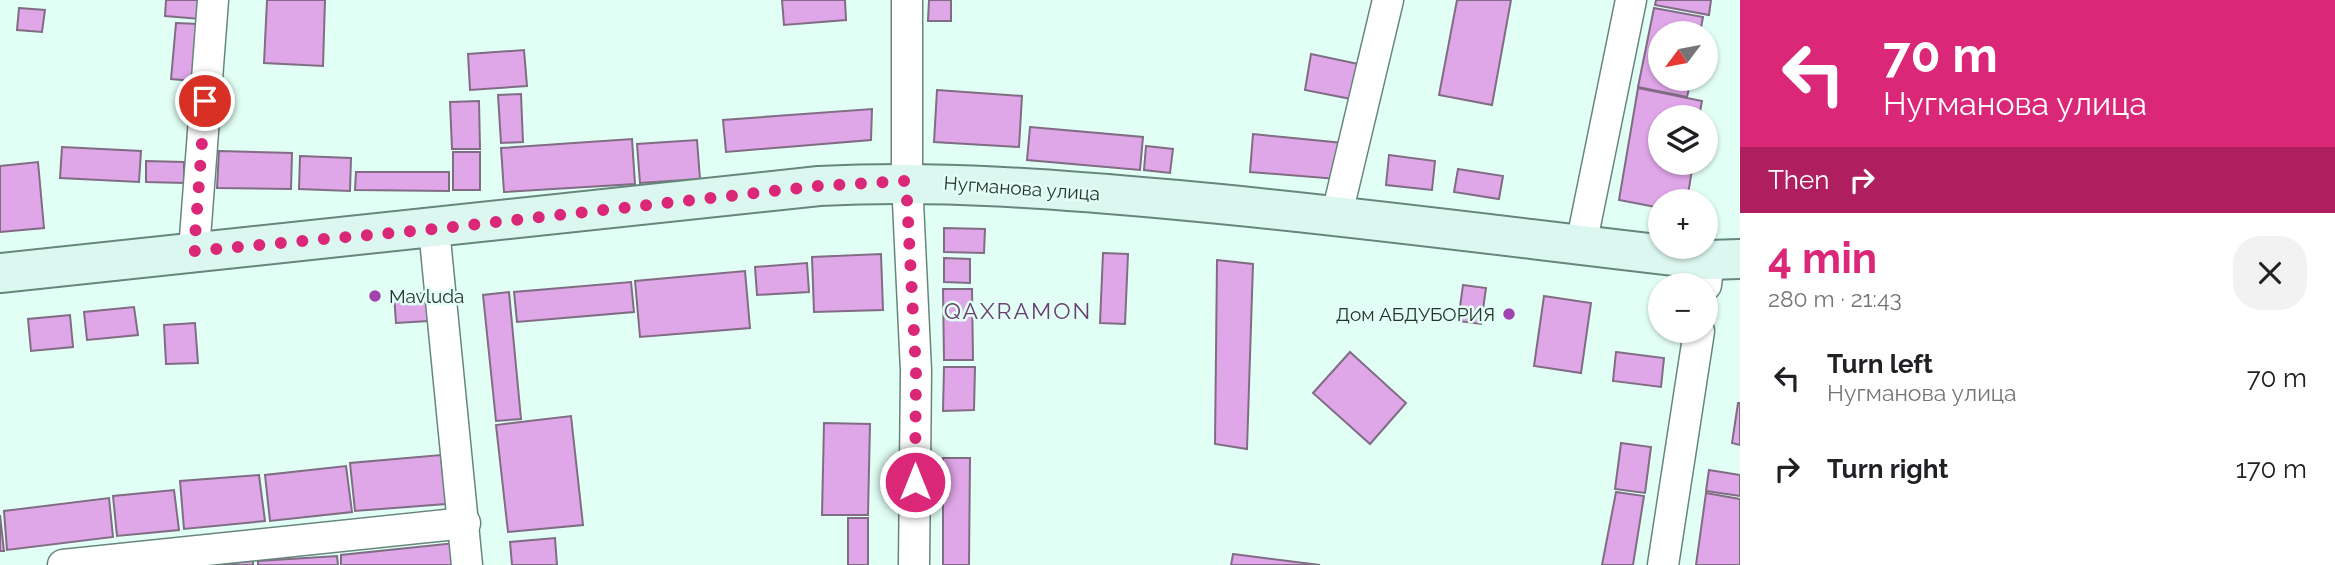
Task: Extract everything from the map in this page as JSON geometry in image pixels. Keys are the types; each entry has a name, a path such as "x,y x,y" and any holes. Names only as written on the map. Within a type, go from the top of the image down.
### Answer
{"main road":[{"name":"Нугманова улица","path":"0,273 194,251 434,229 818,186 906,181 1001,184 1337,214 1581,245 1724,269"}],"street":[{"path":"194,251 213,0"},
{"path":"907,0 906,181 916,371 914,565"},
{"path":"1337,214 1388,0"},
{"path":"1581,245 1631,0"},
{"path":"434,229 465,523 467,565"},
{"path":"1663,565 1697,343"},
{"path":"63,565 465,523"}],"building":[{"path":"166,0 202,0 200,19 165,16"},
{"path":"267,0 325,0 323,66 264,63"},
{"path":"782,0 845,0 846,20 784,25"},
{"path":"929,0 951,0 951,21 928,21"},
{"path":"1457,0 1511,0 1492,105 1439,95"},
{"path":"1656,0 1711,0 1709,15 1655,5"},
{"path":"19,8 45,10 42,32 17,30"},
{"path":"1654,8 1703,17 1702,21 1651,21"},
{"path":"176,23 199,24 194,81 171,79"},
{"path":"1648,38 1648,89 1638,87"},
{"path":"524,50 527,86 470,90 468,54"},
{"path":"1311,54 1363,65 1356,100 1305,90"},
{"path":"1638,88 1702,101 1701,105 1648,105 1648,175 1691,175 1689,189 1648,189 1648,206 1619,200"},
{"path":"937,90 1022,96 1019,147 934,142"},
{"path":"1658,91 1688,91 1687,97"},
{"path":"521,94 523,142 501,143 498,95"},
{"path":"479,101 480,149 452,149 450,102"},
{"path":"872,109 871,140 726,152 723,120"},
{"path":"1030,127 1143,137 1140,170 1027,160"},
{"path":"1253,134 1343,143 1337,179 1250,172"},
{"path":"632,139 635,184 504,192 501,148"},
{"path":"697,140 700,179 640,183 637,144"},
{"path":"1146,146 1173,149 1170,173 1144,170"},
{"path":"62,147 141,151 139,182 60,178"},
{"path":"219,151 292,153 291,189 217,188"},
{"path":"453,152 480,152 480,190 453,190"},
{"path":"1389,155 1435,161 1432,190 1386,185"},
{"path":"300,156 351,158 350,191 299,189"},
{"path":"146,161 184,162 184,183 146,182"},
{"path":"38,162 44,228 0,232 0,166"},
{"path":"1458,169 1503,176 1499,199 1454,192"},
{"path":"356,172 449,172 449,191 355,190"},
{"path":"944,228 985,229 984,253 944,252"},
{"path":"1103,253 1128,254 1125,324 1100,323"},
{"path":"881,254 883,310 814,312 812,257"},
{"path":"944,258 970,259 970,283 944,282"},
{"path":"1217,260 1253,264 1247,449 1215,444"},
{"path":"807,263 809,292 757,295 755,267"},
{"path":"745,271 750,328 640,337 635,281"},
{"path":"631,282 634,312 517,322 514,292"},
{"path":"1463,285 1486,288 1481,324 1458,321"},
{"path":"943,289 972,289 973,360 944,360"},
{"path":"509,292 521,419 496,421 483,295"},
{"path":"427,293 429,321 396,323 394,295"},
{"path":"1544,296 1591,303 1581,373 1534,366"},
{"path":"134,307 138,335 87,340 84,312"},
{"path":"70,315 73,347 31,351 28,319"},
{"path":"195,323 198,363 166,364 164,325"},
{"path":"1350,352 1406,403 1370,444 1313,393"},
{"path":"1616,352 1664,358 1661,387 1613,381"},
{"path":"944,367 975,367 974,410 943,411"},
{"path":"1740,403 1740,445 1732,443"},
{"path":"571,416 583,525 508,532 496,425"},
{"path":"824,423 870,424 868,515 822,515"},
{"path":"1621,443 1651,447 1645,493 1615,489"},
{"path":"441,455 446,504 355,511 350,463"},
{"path":"943,458 970,458 969,565 943,565"},
{"path":"346,466 352,512 270,521 265,475"},
{"path":"1709,470 1740,475 1740,496 1706,491"},
{"path":"259,475 265,521 184,529 180,481"},
{"path":"174,490 179,530 117,536 113,496"},
{"path":"1616,492 1644,496 1633,565 1602,565"},
{"path":"1706,493 1740,499 1740,565 1696,565"},
{"path":"109,498 113,537 7,550 4,511"},
{"path":"0,515 4,551 0,551"},
{"path":"848,518 868,518 868,565 848,565"},
{"path":"555,538 557,565 512,565 510,542"},
{"path":"455,543 456,565 341,565 341,555"},
{"path":"1233,554 1320,565 1231,565"},
{"path":"337,556 338,565 258,565 258,561"},
{"path":"253,561 253,565 210,565"}],"place":[{"name":"Mavluda","path":"375,296"},
{"name":"Дом АБДУБОРИЯ","path":"1509,314"}],"district":[{"name":"QAXRAMON","path":"1018,311"}],"route":[{"path":"205,101 194,251 434,229 818,186 906,181 916,371 915,482"}]}
